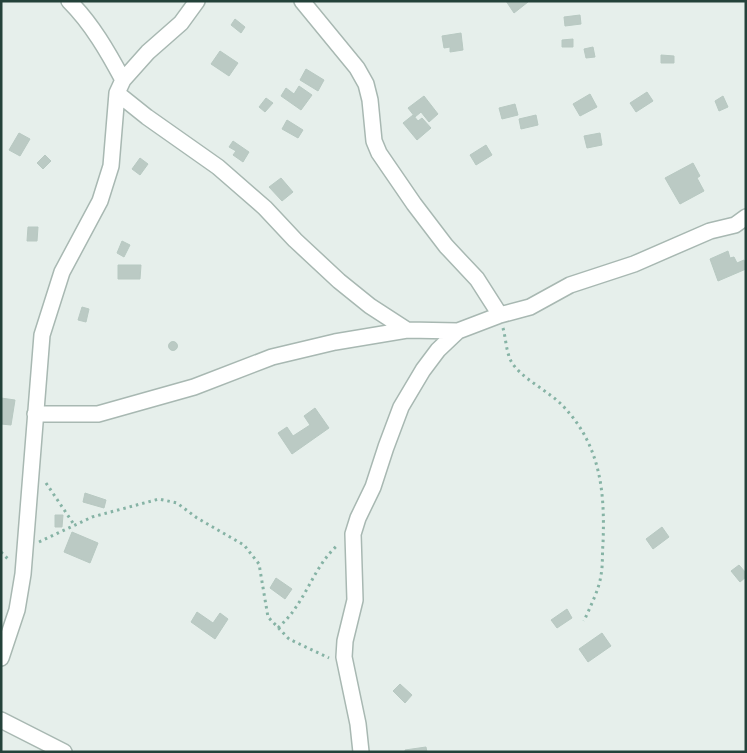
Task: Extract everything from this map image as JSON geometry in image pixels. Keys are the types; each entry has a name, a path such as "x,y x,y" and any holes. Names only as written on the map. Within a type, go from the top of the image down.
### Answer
{"street":[{"path":"69,1 81,13 102,44 120,86 147,117 218,167 265,208 295,240 339,281 370,306 407,330"},
{"path":"1,658 17,610 23,574 42,335 62,272 100,201 111,166 120,86 148,52 181,22 197,1"},
{"path":"302,1 332,36 362,76 370,100 374,141 383,160 446,246 477,279 500,315"},
{"path":"35,414 98,414 194,387 272,357 335,342 407,330 458,331 500,315 530,307 570,284 634,264 710,231 735,225 746,217"},
{"path":"361,752 358,724 344,656 345,641 355,600 353,534 358,518 373,487 401,407 423,370 438,350 458,331"},
{"path":"1,720 36,736 64,752"}],"path":[{"path":"500,315 512,362 520,373 563,406 580,428 592,450 600,475 604,512 601,576 584,621"},
{"path":"32,459 57,501 75,526"},
{"path":"25,548 92,517 159,500 178,503 197,518 244,545 254,556 259,564 268,617 289,639 346,664"},
{"path":"278,628 297,607 321,565 332,550 353,534"}],"building":[{"path":"506,1 527,1 528,2 514,13"},
{"path":"580,15 581,24 565,26 564,17"},
{"path":"235,19 245,27 241,33 231,25"},
{"path":"461,33 463,50 450,52 450,47 444,48 442,36"},
{"path":"573,39 573,47 562,47 562,40"},
{"path":"593,47 595,57 586,58 584,49"},
{"path":"220,51 238,63 229,76 211,64"},
{"path":"661,55 674,56 674,63 661,63"},
{"path":"306,69 324,80 318,91 300,80"},
{"path":"299,86 312,95 301,110 281,96 286,88 294,94"},
{"path":"647,92 653,101 636,112 630,103"},
{"path":"590,94 597,107 580,116 573,104"},
{"path":"424,96 438,114 429,122 421,112 415,117 408,108"},
{"path":"723,96 728,107 719,111 715,101"},
{"path":"266,98 273,103 265,112 259,107"},
{"path":"515,104 518,115 502,119 499,108"},
{"path":"413,115 418,121 422,118 431,128 417,140 403,123"},
{"path":"536,115 538,125 521,129 519,119"},
{"path":"287,120 303,130 298,138 282,129"},
{"path":"19,133 30,139 20,156 9,150"},
{"path":"600,133 602,145 587,148 584,136"},
{"path":"233,141 249,152 243,162 233,155 236,151 229,147"},
{"path":"486,145 492,155 476,165 470,155"},
{"path":"45,155 51,161 43,169 37,163"},
{"path":"140,158 148,164 140,175 132,169"},
{"path":"693,163 700,176 697,178 704,191 680,204 665,178"},
{"path":"281,178 293,192 282,201 269,187"},
{"path":"28,227 38,227 37,241 27,241"},
{"path":"122,241 130,245 124,257 117,253"},
{"path":"728,251 730,258 734,257 737,263 744,260 746,269 718,281 710,259"},
{"path":"118,265 141,265 140,279 118,279"},
{"path":"82,307 89,309 86,322 78,320"},
{"path":"173,341 178,346 173,351 168,346"},
{"path":"1,398 15,400 11,425 1,424"},
{"path":"315,408 329,428 292,454 278,433 287,427 293,436 310,425 304,416"},
{"path":"85,493 106,500 104,508 83,502"},
{"path":"55,515 63,515 62,527 55,527"},
{"path":"662,527 669,537 653,549 646,539"},
{"path":"72,532 98,543 90,563 64,552"},
{"path":"739,565 746,573 746,577 740,582 731,571"},
{"path":"276,578 292,589 285,599 270,588"},
{"path":"567,609 572,618 557,628 551,620"},
{"path":"197,612 213,623 220,613 228,619 215,639 191,622"},
{"path":"602,633 611,646 588,662 579,649"},
{"path":"400,684 412,695 405,703 393,691"},
{"path":"426,747 427,752 405,752 405,750"}]}
